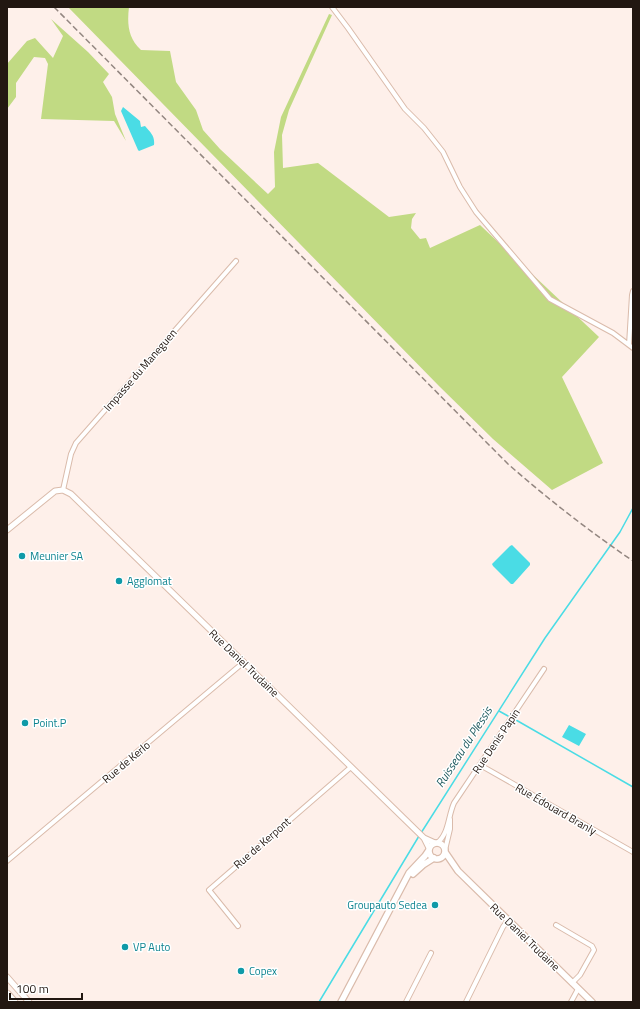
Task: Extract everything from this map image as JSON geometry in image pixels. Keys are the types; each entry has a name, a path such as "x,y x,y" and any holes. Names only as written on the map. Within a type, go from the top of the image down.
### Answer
{"highway":[{"path":"7,994 14,1002"}],"main road":[{"path":"341,1002 404,886 409,873 426,856 429,849 436,843 441,844 445,851 443,856 419,868 404,886"},
{"path":"429,849 430,855 436,859"},
{"name":"Rue Daniel Trudaine","path":"445,851 449,860 458,871 592,1002"},
{"name":"Rue Daniel Trudaine","path":"436,859 442,860 458,871"}],"street":[{"path":"332,7 405,109 424,128 443,152 460,187 476,212 550,299 613,333 631,347"},
{"name":"Impasse du Maneguen","path":"63,490 71,454 76,443 236,261"},
{"path":"631,347 633,291"},
{"path":"7,530 47,496 55,491 63,490"},
{"name":"Rue Daniel Trudaine","path":"63,490 71,494 415,830 424,838 436,843"},
{"name":"Rue de Kerlo","path":"7,861 244,662"},
{"name":"Rue Denis Papin","path":"436,843 445,833 454,803 544,669"},
{"name":"Rue Édouard Branly","path":"480,765 633,852"},
{"name":"Rue de Kerpont","path":"238,926 209,890 351,767"},
{"name":"Rue Denis Papin","path":"445,851 450,828 450,814"},
{"name":"Rue Daniel Trudaine","path":"424,838 429,849"},
{"path":"466,1002 503,926 508,920"},
{"path":"556,925 592,946 594,950 580,976 572,983"},
{"path":"406,1002 431,952"},
{"path":"7,977 29,1002"},
{"path":"571,1002 578,989"}],"green space":[{"path":"68,7 129,7 128,25 133,41 141,50 170,51 176,82 196,110 203,130 220,149 268,194 275,187 274,152 281,117 329,14 332,15 289,110 282,135 283,168 318,163 389,217 416,213 412,219 411,228 420,239 426,238 430,248 480,225 599,337 562,377 603,463 552,490 493,439 439,386"},
{"path":"51,19 88,52 109,74 103,82 112,97 115,114 126,141 114,121 41,119 48,64 45,58 34,57 16,83 16,97 7,109 7,64 27,41 35,38 53,58 63,36"}],"water":[{"path":"123,107 140,121 141,127 145,126 153,137 154,145 139,151 138,150 121,111"},
{"path":"512,545 530,563 530,565 513,584 511,584 492,564"},
{"path":"569,725 586,734 579,746 562,737"}],"waterway":[{"name":"Ruisseau du Plessis","path":"421,833 545,638 620,532 633,508"},
{"path":"499,711 508,716"},
{"path":"516,720 633,787"},
{"name":"Ruisseau du Plessis","path":"319,1002 419,836"}],"railway":[{"path":"54,7 508,464 538,490 633,561"}],"place":[{"name":"Meunier SA","path":"22,556"},
{"name":"Agglomat","path":"119,581"},
{"name":"Point.P","path":"25,723"},
{"name":"Groupauto Sedea","path":"435,905"},
{"name":"VP Auto","path":"125,947"},
{"name":"Copex","path":"241,971"}]}
